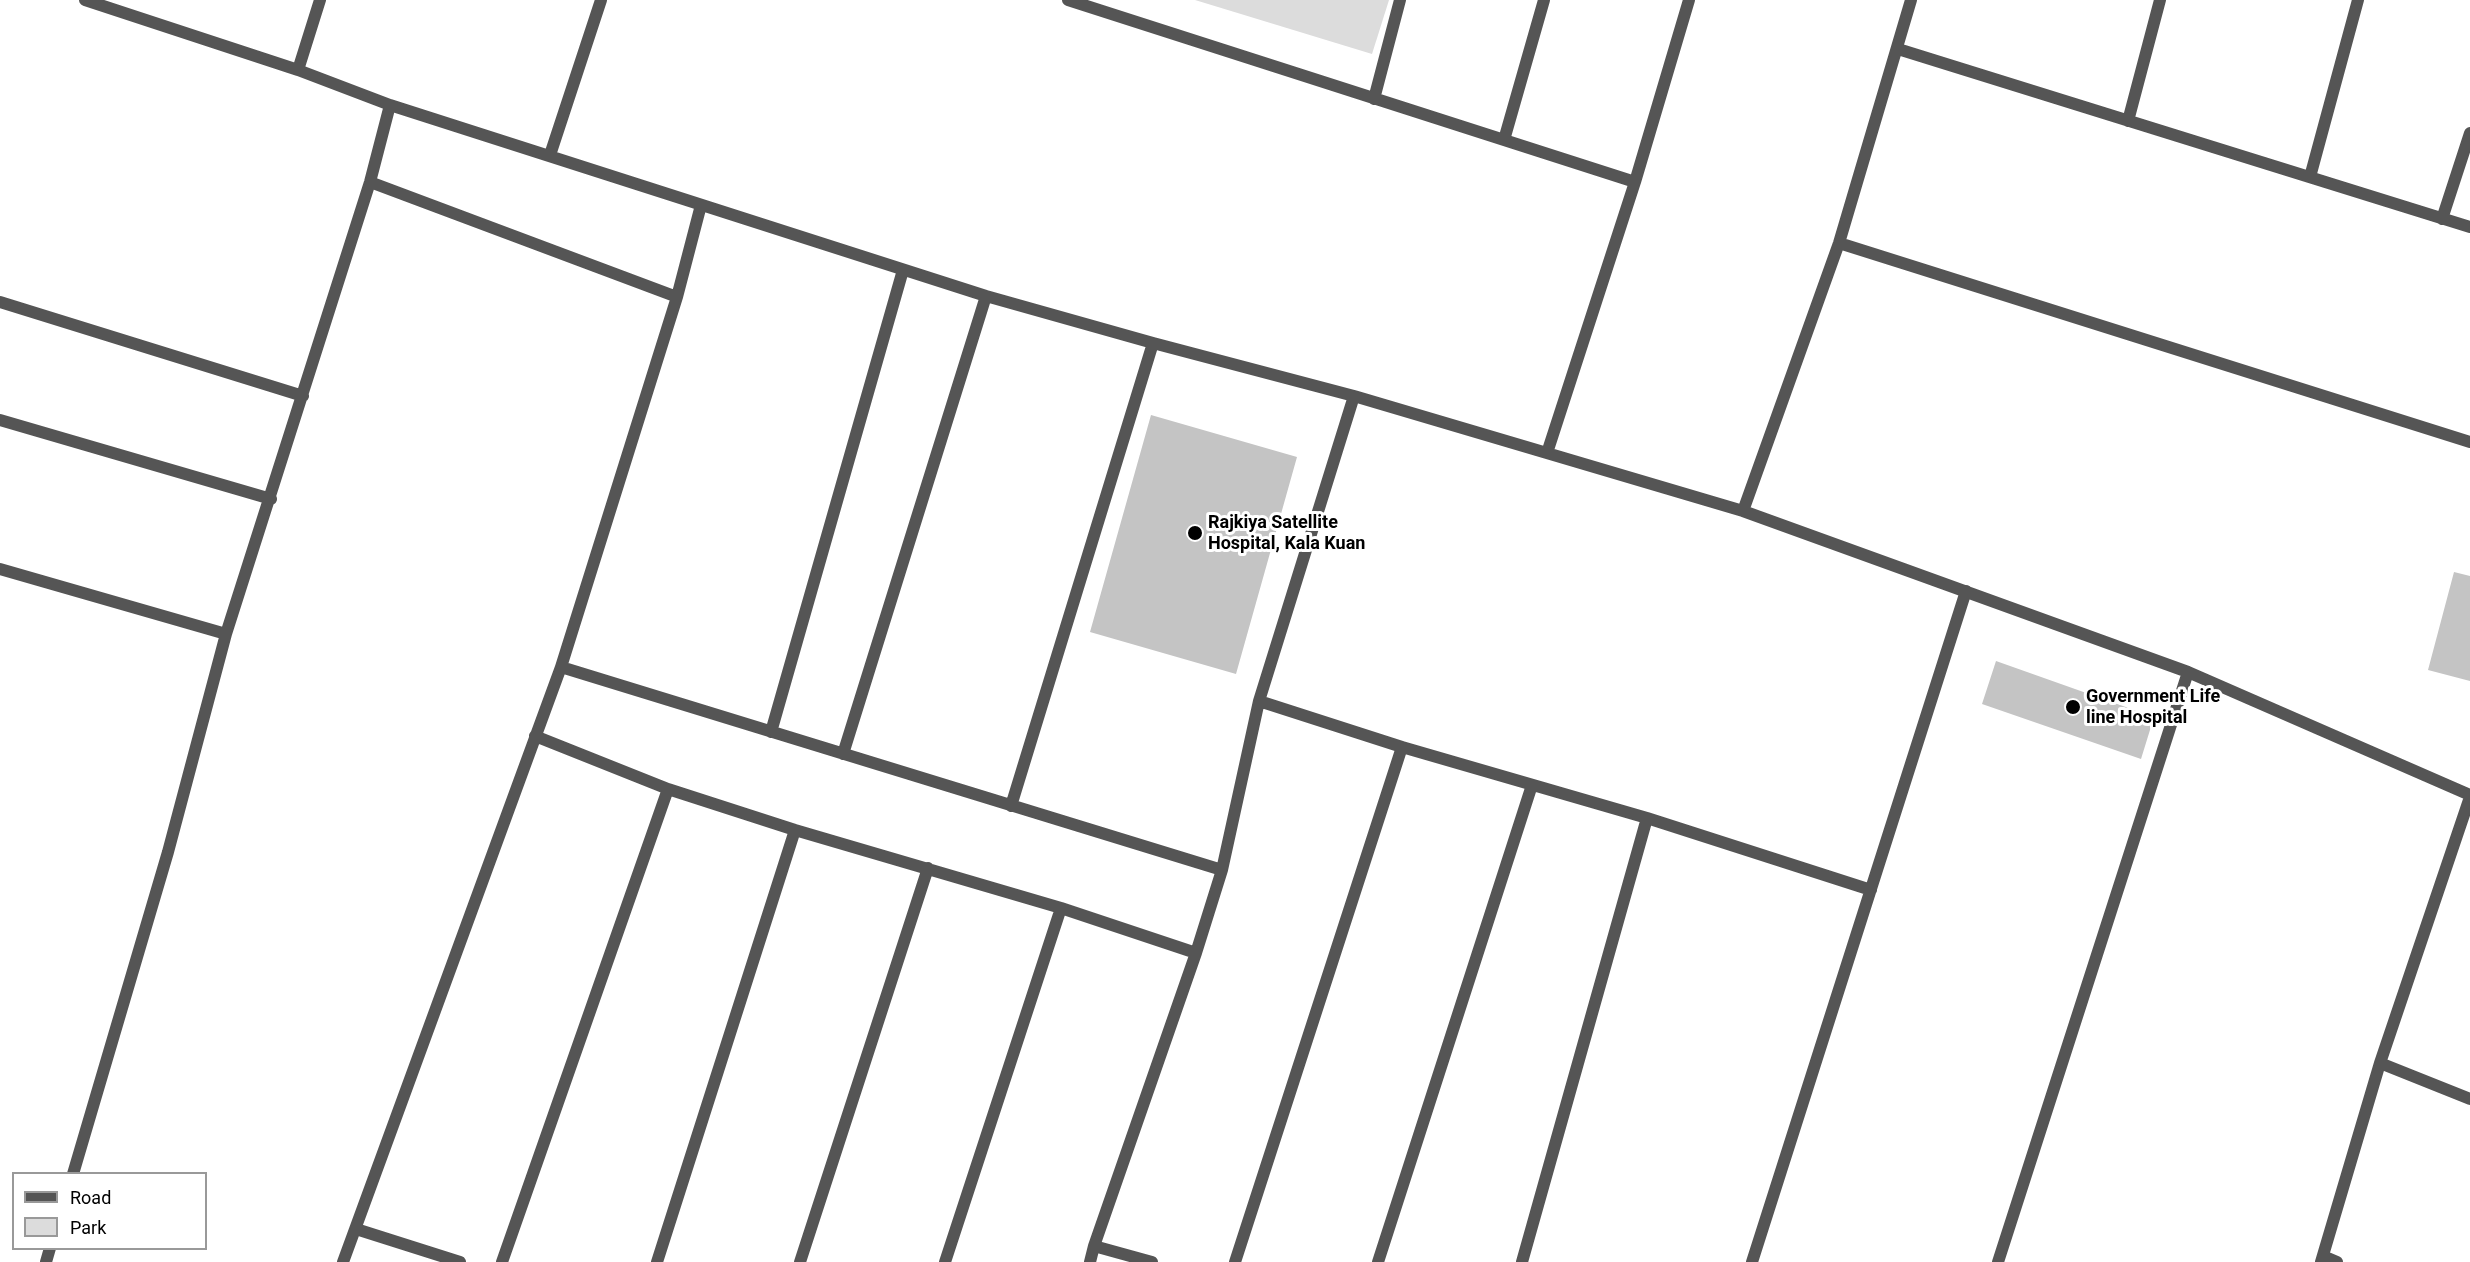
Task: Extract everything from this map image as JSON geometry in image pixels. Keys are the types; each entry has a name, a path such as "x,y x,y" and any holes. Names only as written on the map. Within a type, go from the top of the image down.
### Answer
{"street":[{"path":"85,0 106,3 298,70 390,105 986,296 1153,344 1354,396 1743,511 2188,672 2470,796 2380,1063 2322,1259 2337,1262"},
{"path":"298,70 320,0"},
{"path":"550,155 601,0"},
{"path":"1068,0 1100,5 1374,99 1635,183"},
{"path":"1374,99 1400,0"},
{"path":"1504,140 1544,0"},
{"path":"1547,453 1635,183 1689,0"},
{"path":"1743,511 1839,243 1911,0"},
{"path":"2128,121 2160,0"},
{"path":"2310,177 2358,0"},
{"path":"1898,49 2470,227"},
{"path":"73,1172 168,852 226,633 271,499 370,182 390,105"},
{"path":"2442,219 2470,133"},
{"path":"370,182 677,297"},
{"path":"343,1262 561,667 677,297 701,205"},
{"path":"1839,243 2470,442"},
{"path":"771,732 903,270"},
{"path":"843,754 986,296"},
{"path":"0,302 303,396"},
{"path":"1011,806 1153,344"},
{"path":"1090,1262 1196,953 1222,870 1259,701 1354,396"},
{"path":"0,420 271,499"},
{"path":"0,569 226,633"},
{"path":"1752,1262 1966,591"},
{"path":"561,667 1222,870"},
{"path":"1998,1262 2188,672"},
{"path":"1259,701 1402,747 1647,818 1871,890"},
{"path":"535,736 668,789 795,830 1061,908 1196,953"},
{"path":"1235,1262 1402,747"},
{"path":"1378,1262 1532,785"},
{"path":"502,1262 668,789"},
{"path":"1522,1262 1647,818"},
{"path":"657,1262 795,830"},
{"path":"800,1262 928,868"},
{"path":"945,1262 1061,908"},
{"path":"2380,1063 2470,1098"},
{"path":"356,1228 460,1262"},
{"path":"1094,1246 1152,1262"}],"green space":[{"path":"1195,0 1389,0 1372,54"}],"building":[{"path":"1151,415 1297,457 1236,674 1090,632"},
{"path":"2454,572 2470,576 2470,681 2428,670"},
{"path":"1996,661 2154,717 2141,759 1982,704"}],"place":[{"name":"Rajkiya Satellite Hospital, Kala Kuan","path":"1195,533"},
{"name":"Government Life line Hospital","path":"2073,707"}]}
